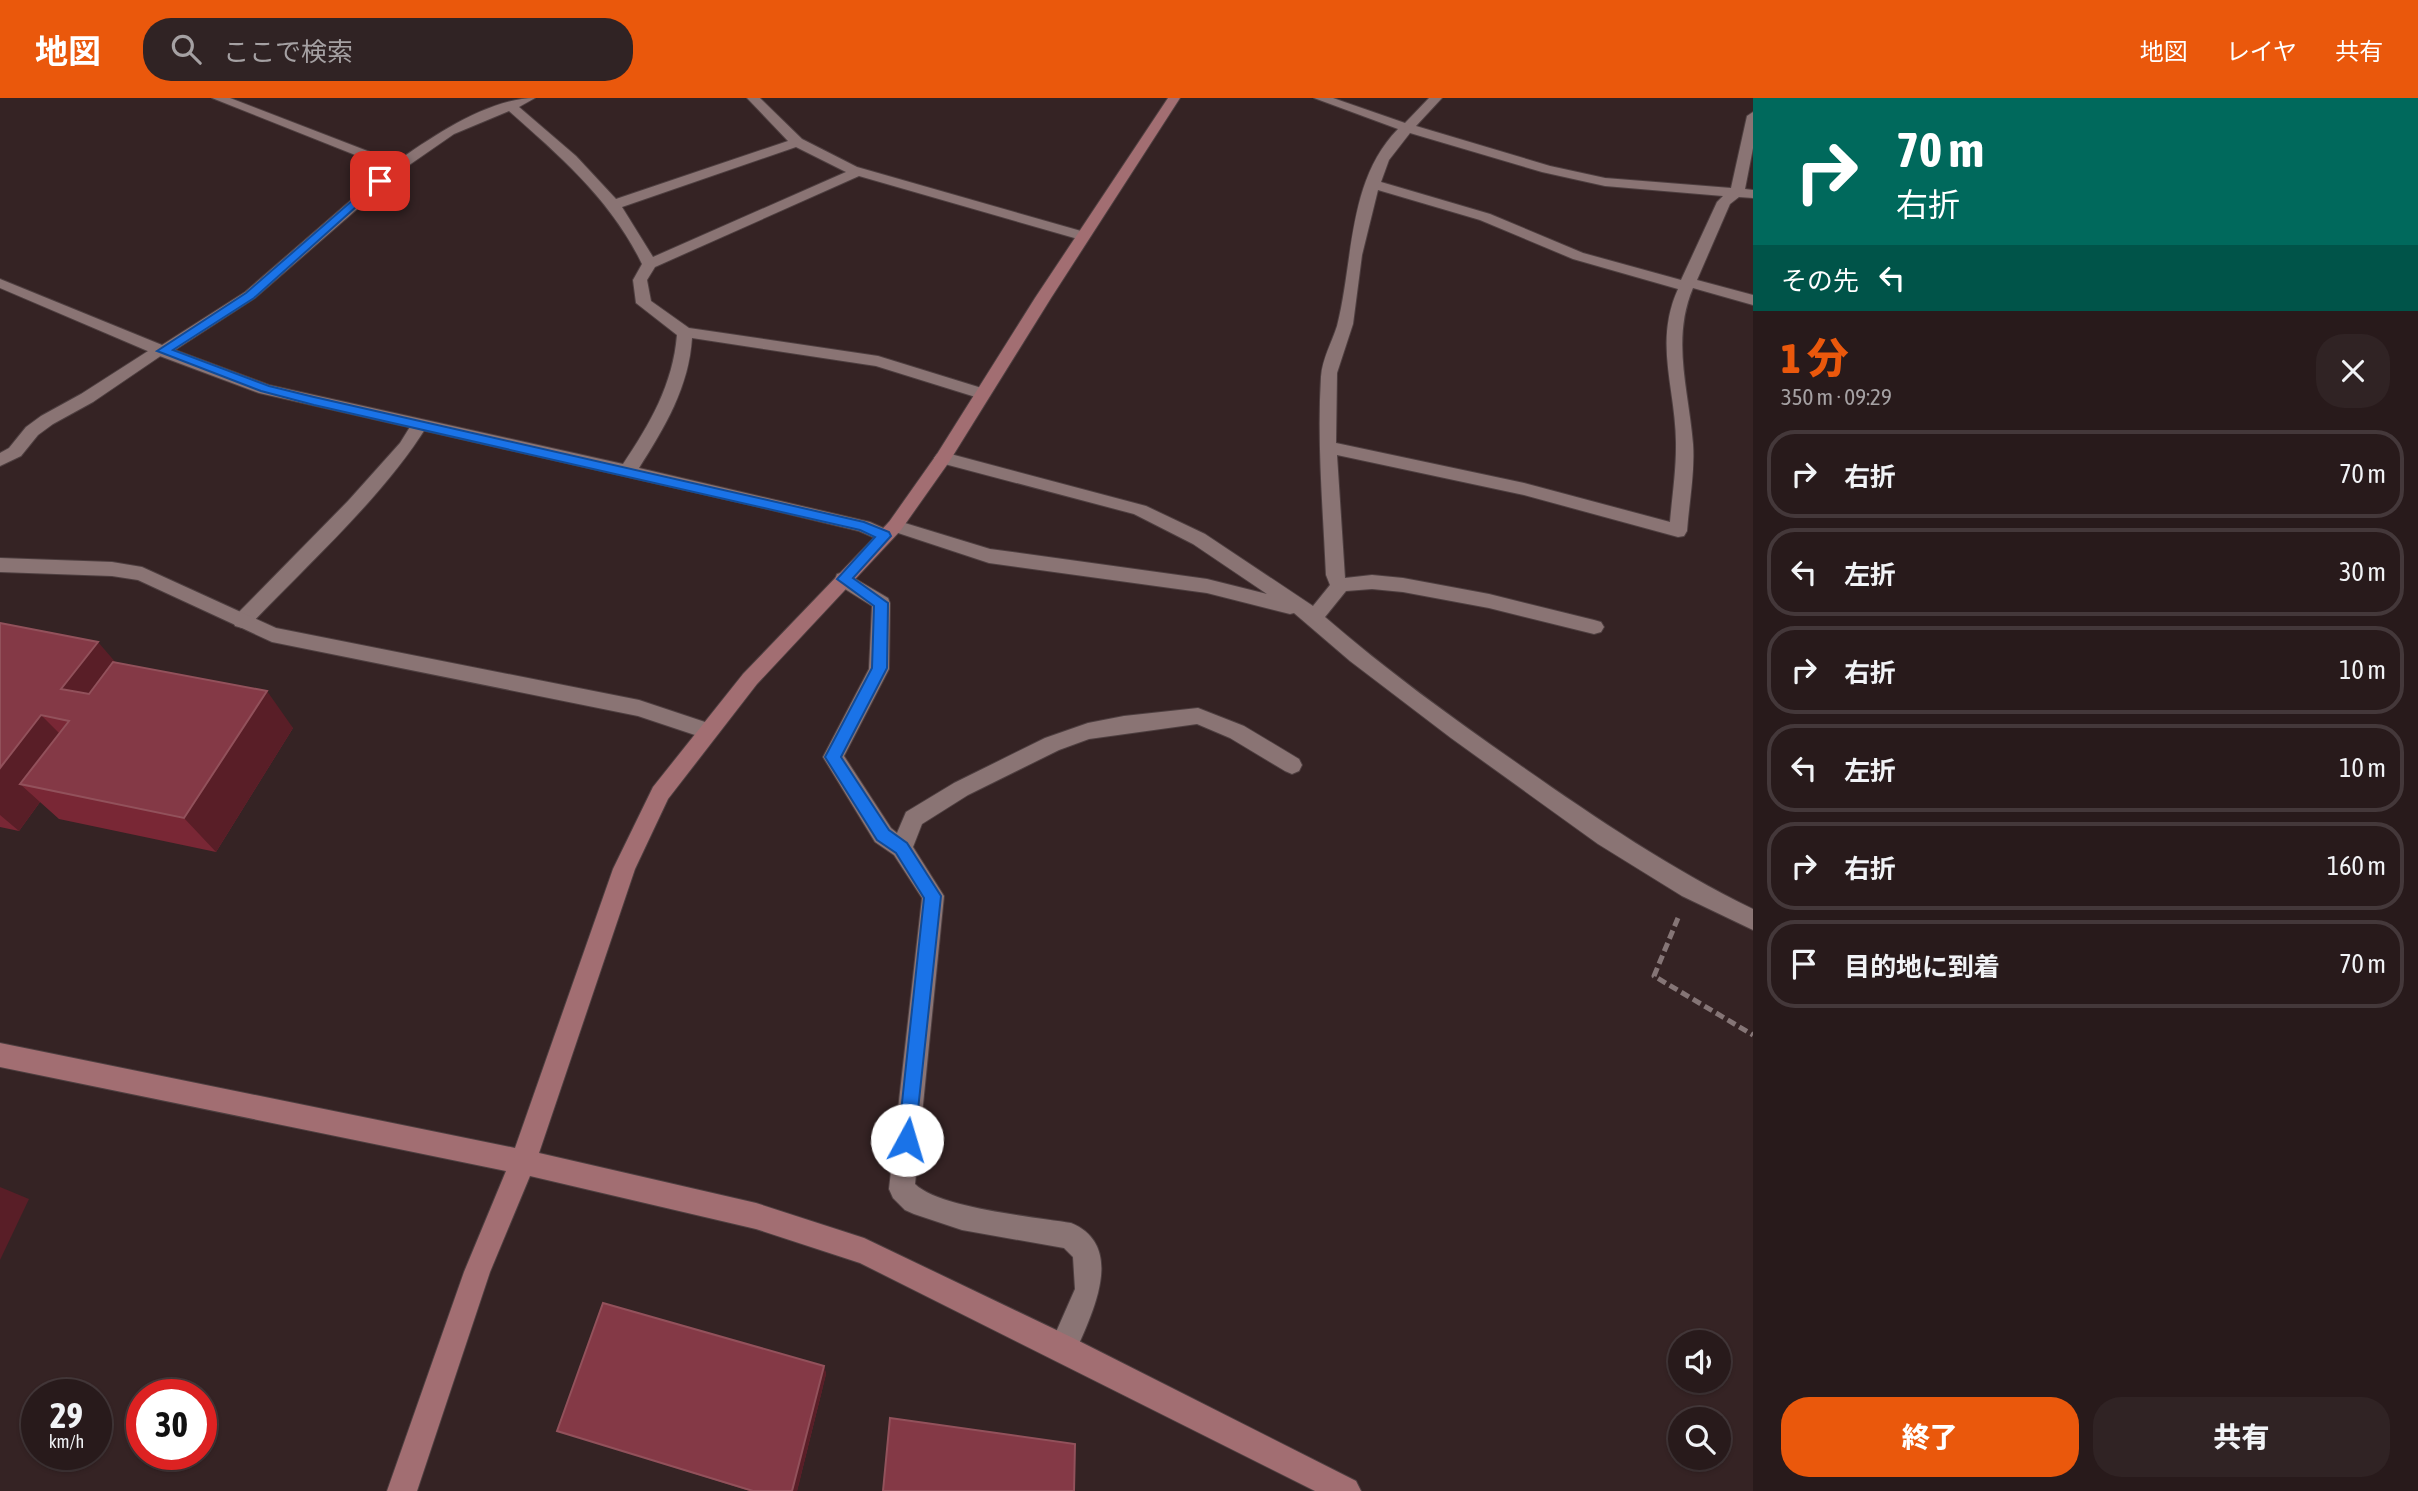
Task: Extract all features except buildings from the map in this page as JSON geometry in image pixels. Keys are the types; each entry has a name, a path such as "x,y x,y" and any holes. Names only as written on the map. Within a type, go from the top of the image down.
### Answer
{"street":[{"path":"218,98 397,167"},
{"path":"753,98 797,142 858,172 1083,236"},
{"path":"402,1491 477,1272 523,1162 624,869 660,793 750,679 890,531 943,458 1174,98"},
{"path":"1320,98 1408,128 1547,169 1605,182 1745,193"},
{"path":"1340,586 1335,575 1328,447 1329,373 1345,324 1355,255 1373,184 1387,151 1436,98"},
{"path":"0,460 15,452 32,431 47,420 87,398 250,295 397,167 449,131 517,101 614,205 637,235 649,264"},
{"path":"1745,193 1753,117"},
{"path":"614,205 797,142"},
{"path":"858,172 649,264 640,280 645,303 685,333 878,361 982,394"},
{"path":"1373,184 1485,217 1578,256 1753,300"},
{"path":"1328,447 1524,489 1678,531 1685,446 1672,359 1677,308 1724,202 1745,193"},
{"path":"0,283 161,350 265,388 419,426 890,531 989,556 1207,586 1310,614"},
{"path":"626,472 671,401 684,358 685,333"},
{"path":"242,621 363,495 406,447 419,426"},
{"path":"943,458 1140,510 1199,538 1310,614 1357,656 1458,732 1606,836 1690,889 1753,920"},
{"path":"0,565 112,569 142,574 272,635 639,708 707,731"},
{"path":"844,579 881,603 879,668 833,757 883,835 902,848 933,896 902,1189 914,1201 962,1217 1071,1236 1086,1251 1088,1289 1063,1348"},
{"path":"1310,614 1340,586 1358,580 1523,607 1594,627"},
{"path":"902,848 914,818 973,783 1052,744 1088,731 1198,716 1237,732 1292,765"},
{"path":"0,1055 523,1162 756,1216 864,1251 1346,1491"}],"path":[{"path":"1690,889 1654,976 1753,1035"}],"route":[{"path":"380,181 250,295 163,351 265,388 314,401 755,500 864,526 884,536 844,579 881,603 879,668 833,757 883,835 902,848 933,896 907,1140"}]}
